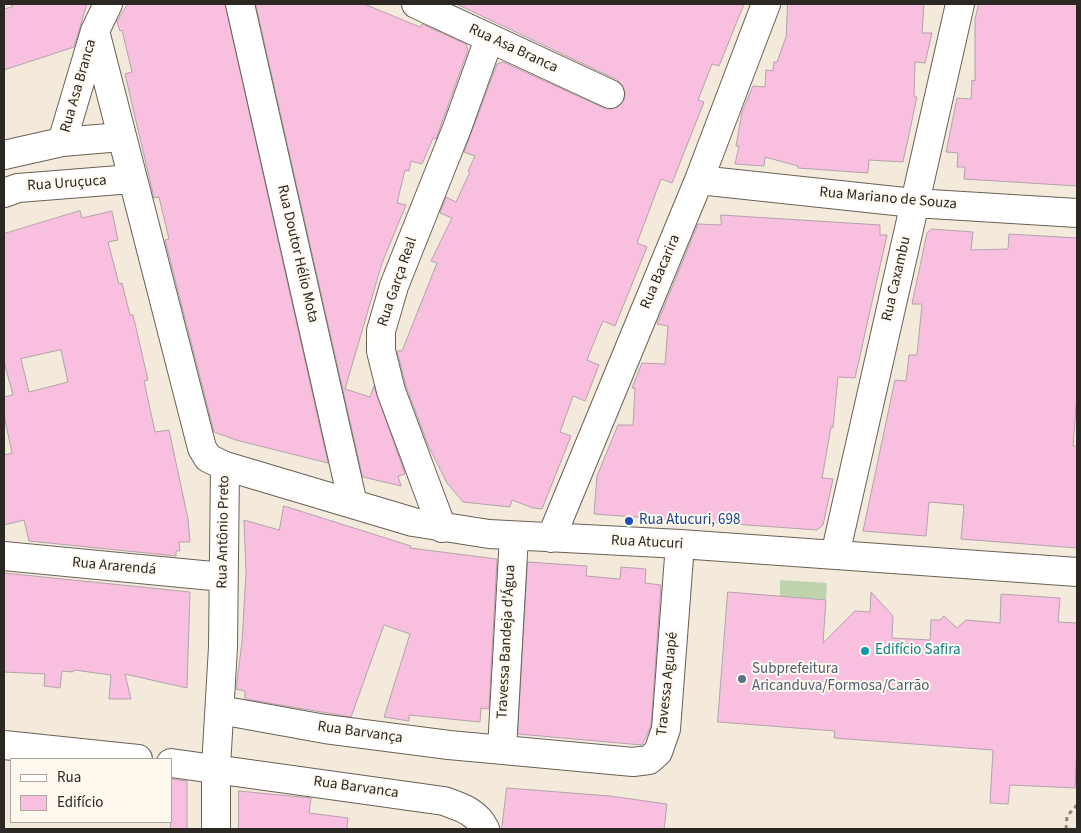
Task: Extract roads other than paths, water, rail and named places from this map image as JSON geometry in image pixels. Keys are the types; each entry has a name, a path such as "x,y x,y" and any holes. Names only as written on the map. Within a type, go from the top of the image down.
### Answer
{"street":[{"name":"Rua Asa Branca","path":"4,155 62,142 95,31 108,4"},
{"name":"Rua Doutor Hélio Mota","path":"240,4 353,504"},
{"name":"Rua Asa Branca","path":"416,4 610,94"},
{"name":"Rua Bacarira","path":"552,538 700,180 766,4"},
{"name":"Rua Caxambu","path":"835,555 960,4"},
{"name":"Rua Antônio Preto","path":"95,31 202,448 208,458 225,466 216,829"},
{"name":"Rua Garça Real","path":"442,528 390,391 381,351 381,331 394,286 458,128 489,39"},
{"path":"62,142 121,137"},
{"name":"Rua Uruçuca","path":"4,194 18,188 132,179"},
{"name":"Rua Mariano de Souza","path":"700,180 914,203 1077,213"},
{"name":"Rua Atucuri","path":"225,466 413,522 442,528 514,536 680,544 1077,572"},
{"name":"Travessa Bandeja d'Água","path":"502,749 514,536"},
{"name":"Travessa Aguapé","path":"502,749 632,762 645,762 653,757 661,745 666,729 680,544"},
{"name":"Rua Ararendá","path":"4,556 223,577"},
{"name":"Rua Barvança","path":"220,715 449,745 502,749"},
{"path":"4,745 128,758"},
{"name":"Rua Barvanca","path":"172,763 217,758 444,801 467,809 482,822 485,829"}],"place":[{"name":"Rua Atucuri, 698","path":"629,521"},
{"name":"Edifício Safira","path":"865,651"},
{"name":"Subprefeitura Aricanduva/Formosa/Carrão","path":"742,679"}]}
